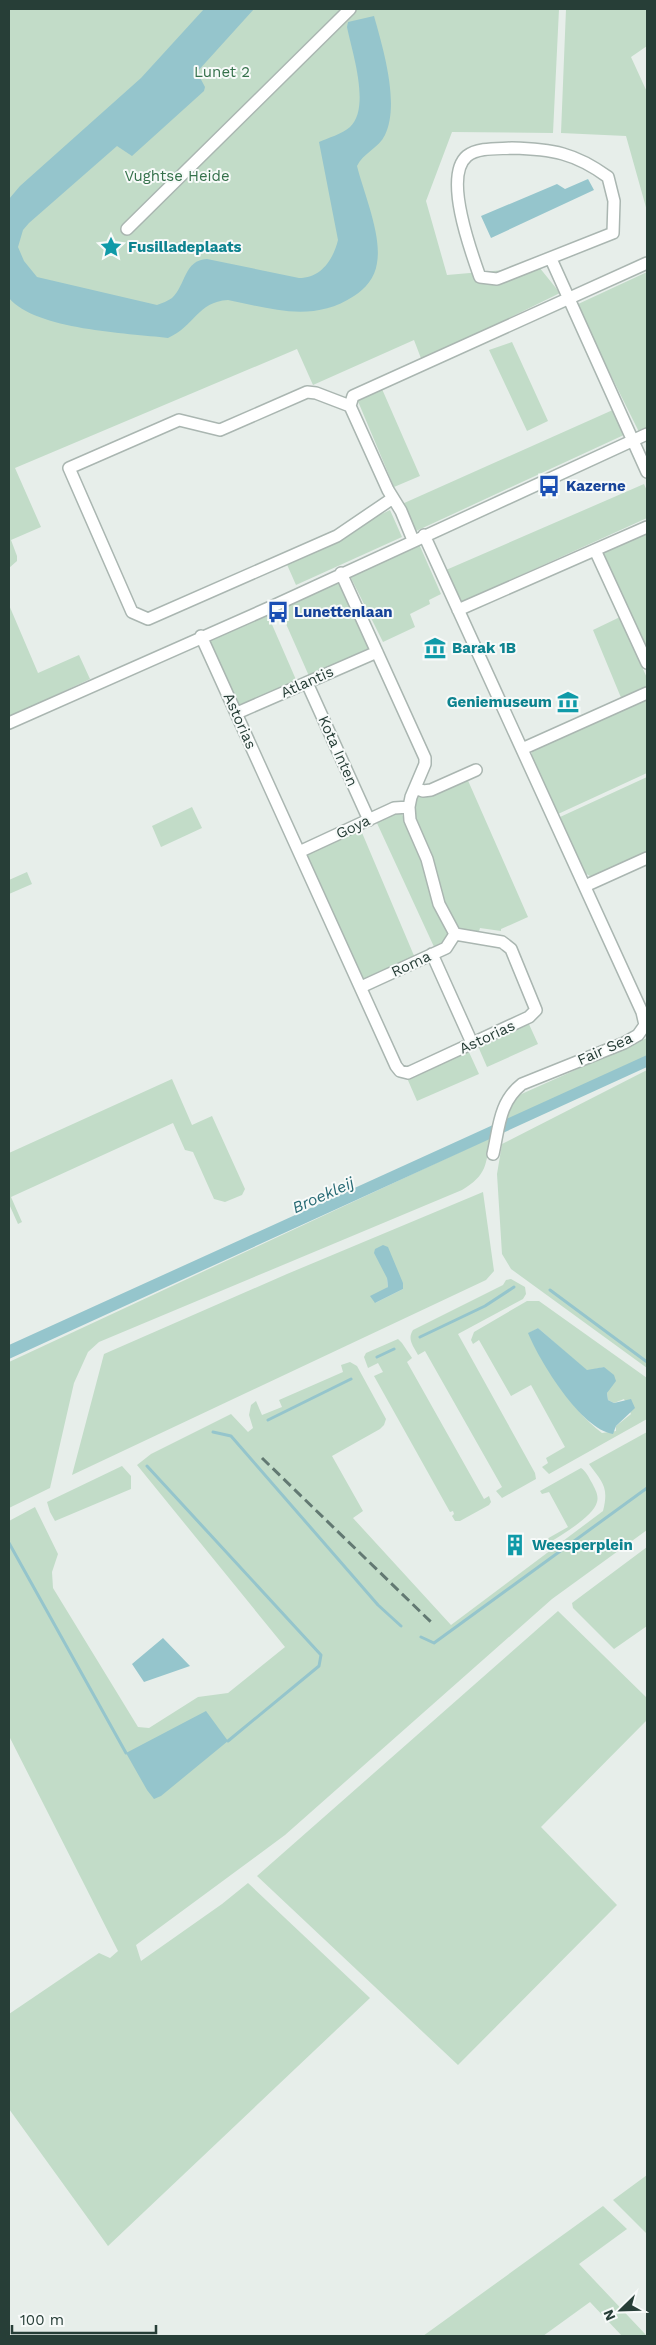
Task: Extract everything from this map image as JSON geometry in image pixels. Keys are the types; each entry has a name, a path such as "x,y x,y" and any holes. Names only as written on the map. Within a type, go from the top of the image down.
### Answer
{"street":[{"path":"127,229 350,9"},
{"path":"512,148 547,149 589,163 608,177 614,201 613,233 550,259 497,278 480,277 457,200 460,168 467,156 478,152 512,148"},
{"path":"550,259 647,472"},
{"path":"413,540 350,406 353,396 647,263"},
{"path":"350,406 316,393 306,392 220,430 179,420 69,468 132,612 148,619 338,536 392,498"},
{"path":"9,723 201,636 271,607 341,573 647,434"},
{"path":"458,610 647,527"},
{"path":"424,535 585,886 647,858"},
{"path":"595,550 647,663"},
{"path":"341,573 425,758 425,764 409,807 410,820 427,859 439,904 455,934"},
{"name":"Astorias","path":"201,636 400,1071 408,1073 529,1017 536,1010 515,958 506,945 502,942 455,934"},
{"name":"Atlantis","path":"236,713 377,652"},
{"name":"Kota Inten","path":"307,682 369,820"},
{"path":"522,749 647,693"},
{"path":"415,788 423,791 431,790 476,770"},
{"name":"Goya","path":"299,852 394,808 409,807"},
{"name":"Fair Sea","path":"493,1154 501,1115 508,1097 522,1084 624,1043 638,1035 645,1026 642,1012 585,886"},
{"name":"Roma","path":"361,987 446,948 455,934"},
{"path":"432,954 472,1043"}],"green space":[{"name":"Vughtse Heide","path":"9,9 559,9 553,133 452,132 426,201 447,275 539,267 560,293 422,361 414,340 313,385 297,349 15,468 41,527 11,540 17,561 9,568"},
{"path":"566,9 647,9 647,46 631,57 647,92 647,211 626,136 561,133"},
{"path":"647,272 647,428 639,432 576,305"},
{"path":"512,342 548,421 527,431 489,350"},
{"path":"382,389 420,476 394,487 357,399"},
{"path":"615,409 626,434 414,532 402,504"},
{"path":"644,484 647,491 647,518 462,602 446,570"},
{"path":"390,510 402,537 296,585 285,560"},
{"path":"647,530 647,655 600,552"},
{"path":"419,544 441,594 429,600 430,604 410,614 415,627 383,642 350,576"},
{"path":"339,580 369,648 309,676 279,608"},
{"path":"9,605 38,673 79,655 90,679 9,717"},
{"path":"267,613 297,682 238,705 209,640"},
{"path":"620,617 647,678 647,688 622,700 593,630"},
{"path":"647,696 647,773 558,814 532,756 532,750"},
{"path":"466,776 528,917 501,929 501,931 480,928 478,935 460,931 452,924 415,823 414,797 417,794"},
{"path":"647,777 647,855 593,878 585,873 560,817"},
{"path":"192,807 202,828 161,847 152,826"},
{"path":"400,810 419,852 450,932 435,949 376,821"},
{"path":"360,828 415,958 363,980 306,857 307,854"},
{"path":"27,872 32,884 9,894 9,880"},
{"path":"528,1022 538,1044 487,1067 477,1044"},
{"path":"647,1038 647,1060 502,1126 506,1111 517,1096"},
{"path":"468,1050 479,1074 417,1101 407,1078"},
{"path":"647,1070 647,1368 511,1269 502,1254 497,1174 502,1144"},
{"path":"172,1079 192,1125 212,1116 245,1189 242,1195 225,1202 214,1199 193,1152 185,1150 173,1123 11,1197 22,1222 18,1224 9,1204 9,1153"},
{"path":"490,1138 486,1162 481,1174 462,1190 99,1342 88,1352 74,1383 50,1488 9,1508 9,1362"},
{"path":"483,1192 494,1271 486,1280 72,1475 104,1354 287,1274","holes":["387,1278 403,1283 403,1289 375,1303 388,1287"]},
{"path":"511,1279 525,1287 526,1294 523,1299 458,1334 535,1473 536,1479 502,1498 496,1491 502,1487 425,1351 418,1355 411,1342 411,1333 413,1330 503,1285 506,1280"},
{"path":"527,1301 539,1301 647,1378 647,1419 549,1474 542,1467 548,1463 546,1458 565,1447 531,1385 511,1396 479,1340 473,1344 471,1340 474,1332","holes":["538,1328 587,1371 604,1367 610,1386 607,1393 608,1400 614,1403 624,1399 631,1414 616,1426 616,1431 602,1433 579,1411 552,1374 529,1333"]},
{"path":"398,1339 412,1358 407,1362 484,1499 489,1496 491,1502 489,1505 460,1521 455,1521 452,1516 454,1514 453,1511 450,1512 374,1376 383,1372 378,1363 368,1368 364,1357 366,1353"},
{"path":"350,1362 357,1366 386,1419 380,1429 332,1456 363,1511 353,1518 451,1625 603,1511 605,1503 604,1486 589,1464 647,1432 647,1530 552,1599 285,1835 136,1945 141,1961 222,1904 248,1883 370,1998 108,2246 9,2109 9,2014 99,1953 110,1958 118,1951 9,1736 9,1521 35,1507 58,1554 52,1572 53,1588 138,1727 149,1728 198,1697 228,1693 285,1647 137,1465 151,1454 231,1414 248,1432 253,1428 249,1415 251,1405 256,1401 262,1415 282,1407 279,1400 343,1372 341,1365"},
{"path":"122,1466 131,1476 131,1489 55,1521 47,1502"},
{"path":"581,1468 595,1490 597,1502 583,1520 547,1544 545,1540 568,1527 549,1492 542,1494 540,1491"},
{"path":"647,1547 647,1626 614,1649 573,1608 572,1603"},
{"path":"558,1611 647,1698 647,1720 541,1827 617,1905 458,2065 257,1876"},
{"path":"647,2175 647,2234 613,2200"},
{"path":"603,2206 627,2229 579,2264 647,2336 622,2336 590,2302 543,2336 423,2336"}],"water":[{"path":"204,9 254,9 197,72 205,87 204,91 132,156 117,146 29,223 23,230 18,247 24,261 37,277 157,305 172,298 177,293 190,268 199,260 207,259 299,278 314,275 320,271 329,261 338,240 319,142 347,129 356,118 360,93 356,64 347,27 348,22 374,16 388,76 391,108 385,135 379,144 357,166 372,215 377,240 377,263 372,278 362,290 339,304 308,312 276,310 228,300 218,302 209,305 177,333 168,338 83,328 39,317 22,309 9,298 9,199 20,186 141,78"},
{"path":"588,179 594,190 491,238 481,216 557,184 565,189"},
{"path":"647,1055 647,1067 9,1359 9,1345"},
{"path":"383,1245 388,1247 403,1283 403,1289 375,1303 370,1296 388,1287 387,1278 374,1253 375,1249"},
{"path":"538,1328 587,1370 604,1367 614,1375 616,1381 607,1393 608,1400 614,1403 631,1399 635,1408 616,1426 613,1434 601,1429 588,1420 563,1392 542,1360 528,1333"},
{"path":"163,1638 190,1666 144,1682 132,1664"},
{"path":"206,1711 228,1741 161,1796 154,1799 126,1753"}],"waterway":[{"path":"420,1337 485,1306 514,1287"},
{"path":"550,1290 647,1362"},
{"path":"377,1357 394,1349"},
{"path":"268,1420 351,1379"},
{"path":"213,1432 231,1436 378,1605 401,1626"},
{"path":"147,1466 321,1655 319,1666 228,1741"},
{"path":"421,1637 434,1643 647,1488"},
{"path":"9,1543 126,1753"}],"railway":[{"path":"262,1458 432,1623"}],"place":[{"name":"Fusilladeplaats","path":"111,247"},
{"name":"Kazerne","path":"549,486"},
{"name":"Lunettenlaan","path":"278,612"},
{"name":"Barak 1B","path":"435,648"},
{"name":"Geniemuseum","path":"568,702"},
{"name":"Weesperplein","path":"515,1545"}],"park label":[{"name":"Lunet 2","path":"222,72"}],"water label":[{"name":"Broekleij","path":"323,1195"}]}
